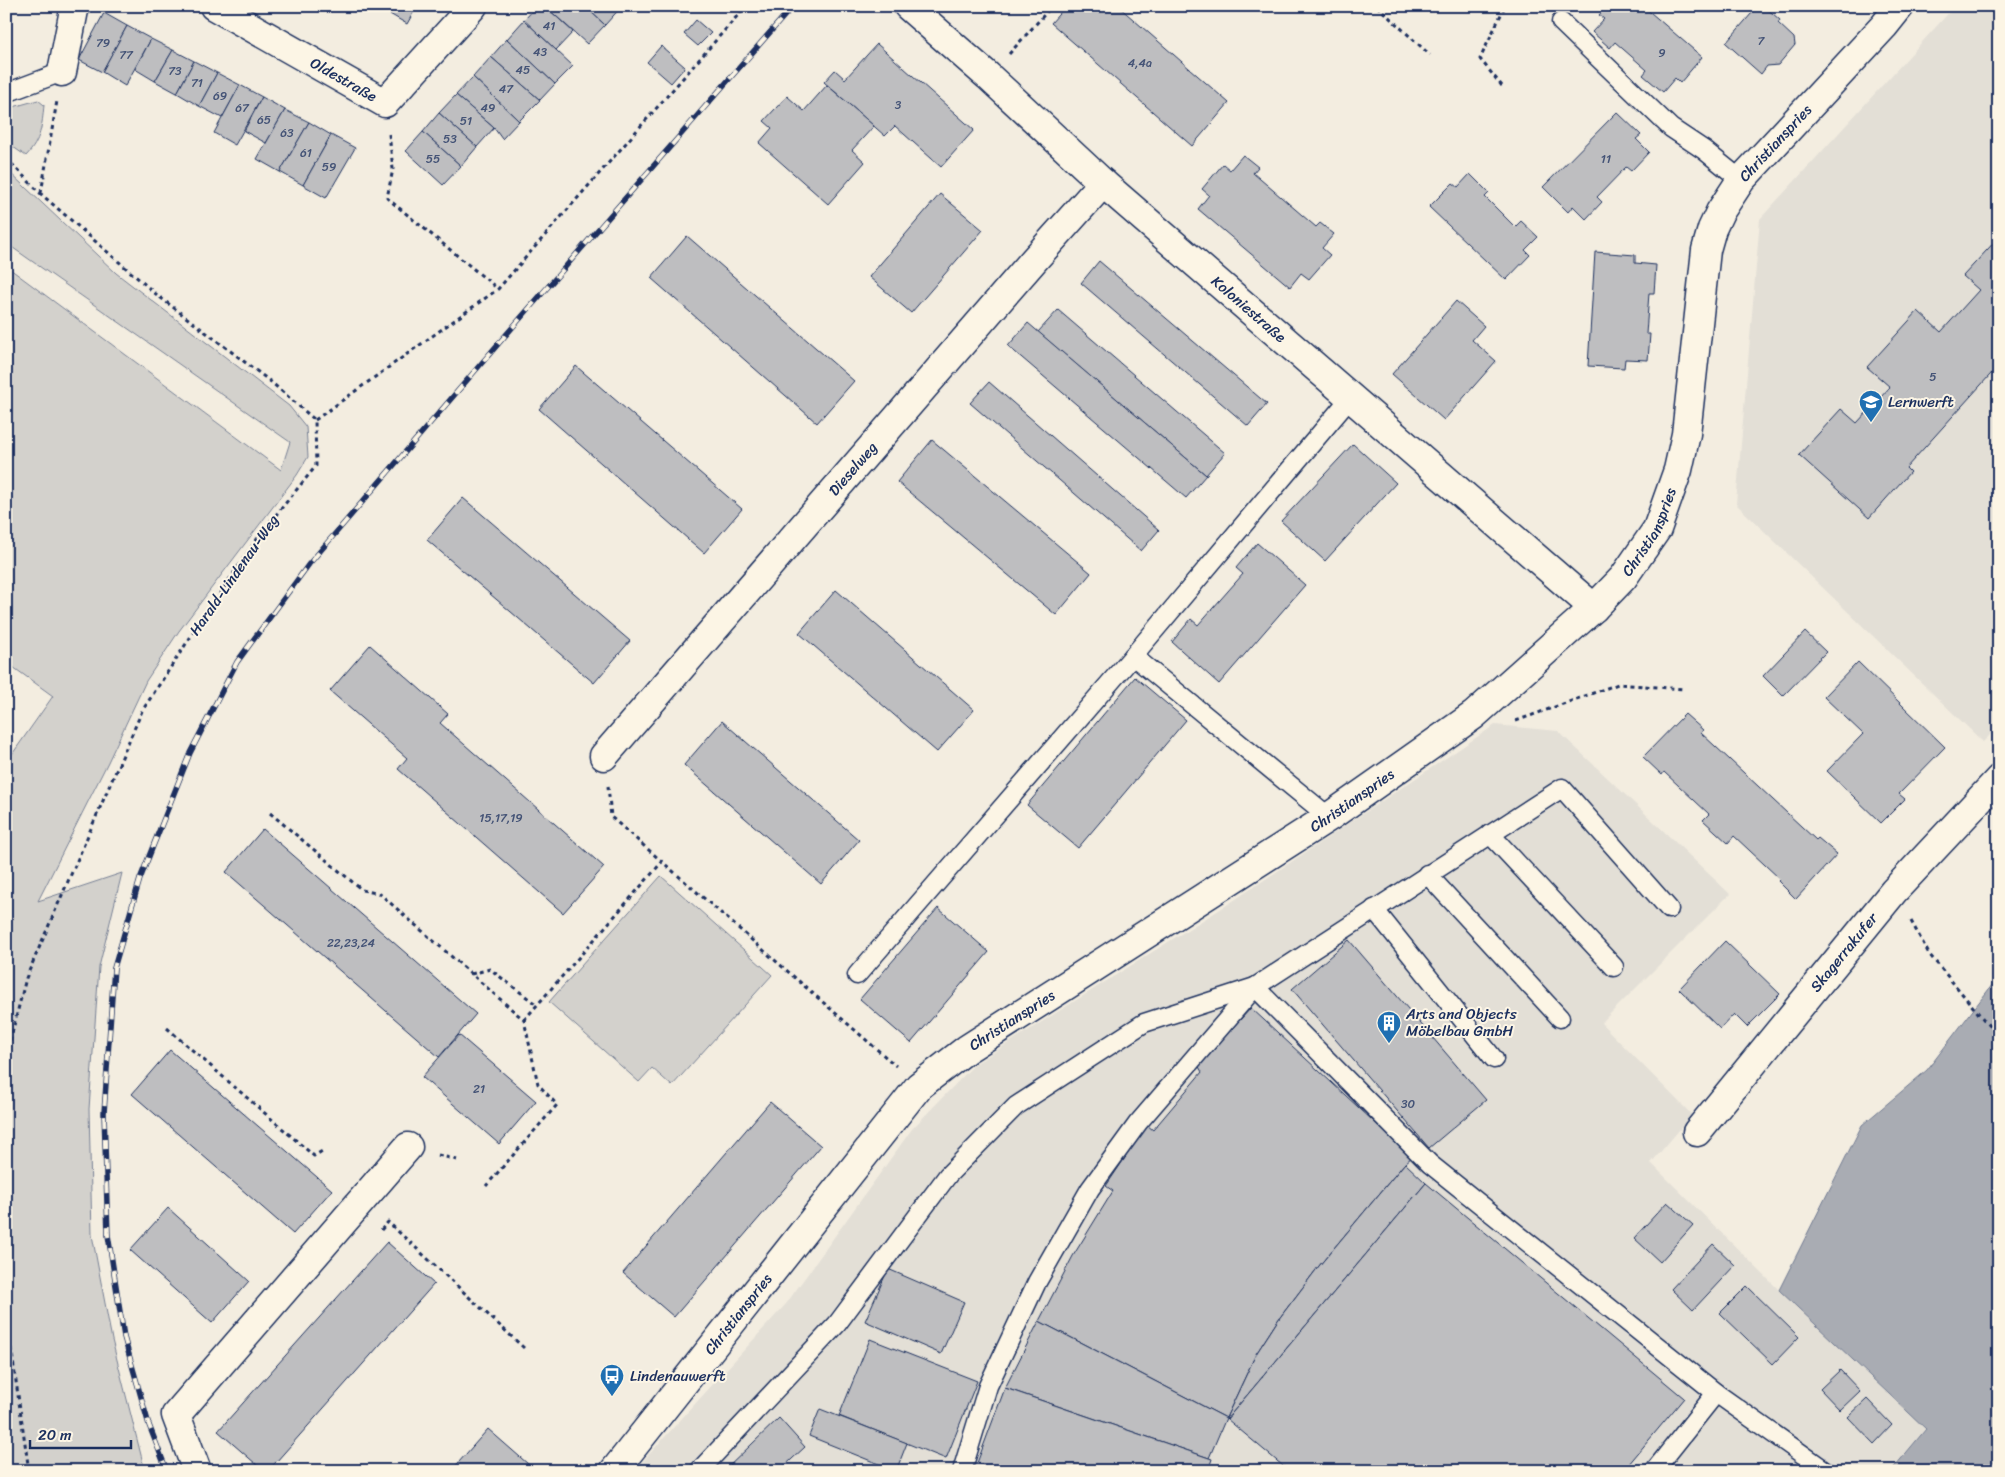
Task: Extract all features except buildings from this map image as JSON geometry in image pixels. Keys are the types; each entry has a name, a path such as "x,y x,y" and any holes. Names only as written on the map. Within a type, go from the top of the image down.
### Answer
{"street":[{"path":"62,72 76,6"},
{"name":"Oldestraße","path":"214,6 385,104 473,6"},
{"name":"Koloniestraße","path":"908,6 988,76 1103,183 1594,608"},
{"name":"Christianspries","path":"614,1471 919,1086 967,1049 1329,817 1474,715 1594,608 1622,578 1657,529 1678,470 1686,434 1706,250 1712,229 1720,212 1741,180 1884,26 1900,6"},
{"name":"Dieselweg","path":"604,756 1103,183"},
{"name":"Skagerrakufer","path":"1697,1132 1894,891 1999,779"},
{"path":"197,1471 176,1415 408,1147"}],"lane":[{"path":"1561,22 1671,128 1704,150 1741,180"},
{"path":"6,93 62,72"},
{"path":"858,975 1134,656 1351,397"},
{"path":"1134,656 1329,817"},
{"path":"699,1471 837,1324 948,1175 1016,1106 1144,1024 1255,987 1426,874 1562,788 1669,909"},
{"path":"1490,834 1614,967"},
{"path":"1426,874 1560,1018"},
{"path":"1374,909 1494,1059"},
{"path":"1255,987 1430,1164 1716,1393 1826,1471"},
{"path":"962,1471 988,1386 1037,1282 1090,1189 1138,1123 1255,987"},
{"path":"1654,1471 1716,1393"}],"path":[{"path":"6,158 41,194 157,295 271,382 315,420 498,289 746,6"},
{"path":"988,76 1052,6"},
{"path":"1377,6 1430,56"},
{"path":"1502,86 1480,60 1505,6"},
{"path":"41,194 62,72"},
{"path":"385,104 393,168 387,198 498,289"},
{"name":"Harald-Lindenau-Weg","path":"6,1057 26,978 142,711 262,532 316,466 315,420"},
{"path":"1474,715 1515,722 1618,684 1683,689"},
{"path":"604,756 611,817 919,1086"},
{"path":"270,813 362,890 380,894 524,1020 538,1084 557,1105 486,1186"},
{"path":"524,1020 662,862"},
{"path":"1929,954 1999,1038"},
{"path":"470,974 490,969 537,1005"},
{"path":"167,1028 314,1156 324,1150"},
{"path":"375,1237 388,1222 524,1348"},
{"path":"6,1300 8,1334 29,1471"}],"shaded area":[{"name":"Lernwerft","path":"1955,6 1999,6 1999,726 1983,742 1736,504 1760,219"},
{"path":"38,100 44,105 41,126 35,144 26,156 6,142 6,109"},
{"path":"6,169 116,273 289,406 306,427 308,457 297,475 179,631 146,681 108,762 38,901 122,873 99,967 89,1109 92,1235 112,1340 145,1471 6,1471 6,763 53,696 6,662 6,266 281,470 290,442 6,243"},
{"path":"1495,725 1558,731 1730,894 1601,1023 1692,1115 1651,1163 1779,1290 1926,1429 1891,1471 634,1471 786,1304 912,1129 975,1064 1230,903"},
{"path":"661,876 772,975 672,1086 652,1068 639,1082 549,1002"},
{"path":"1999,976 1999,1471 1891,1471 1926,1429 1779,1290 1862,1125 1927,1070"}],"railway":[{"path":"167,1471 149,1425 124,1337 108,1235 104,1113 114,968 140,879 190,753 237,662 309,564 793,6"}],"place":[{"name":"Lernwerft","path":"1871,423"},
{"name":"Arts and Objects Möbelbau GmbH","path":"1389,1044"},
{"name":"Lindenauwerft","path":"612,1397"}]}
